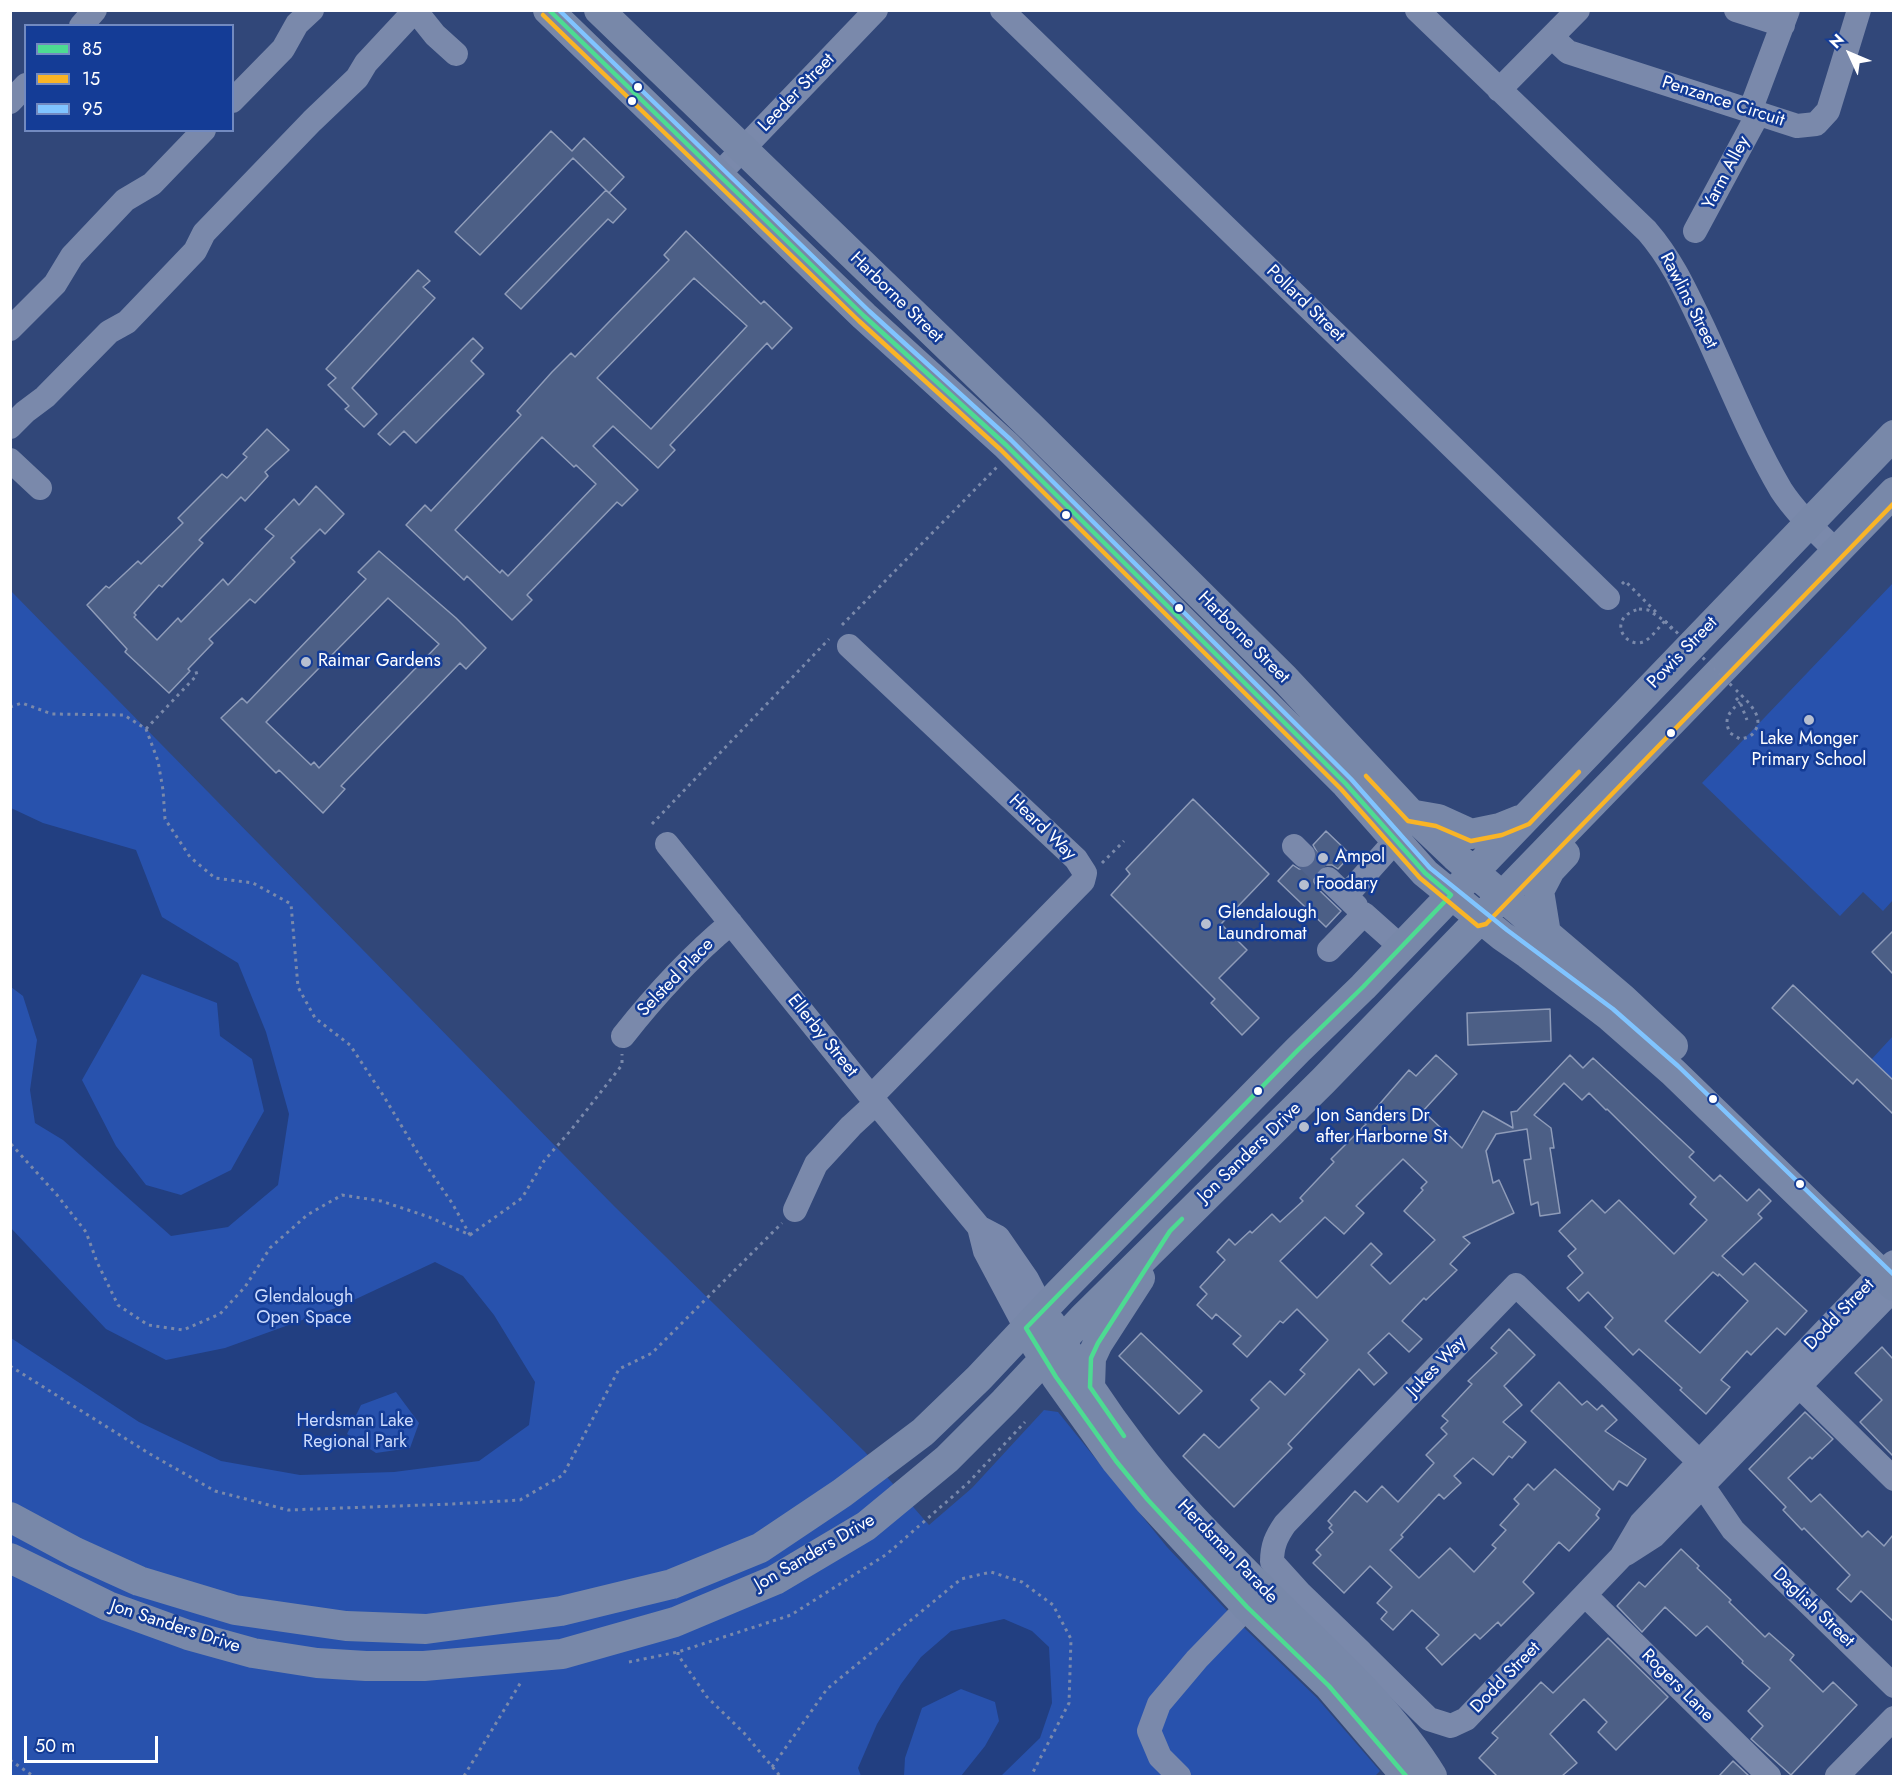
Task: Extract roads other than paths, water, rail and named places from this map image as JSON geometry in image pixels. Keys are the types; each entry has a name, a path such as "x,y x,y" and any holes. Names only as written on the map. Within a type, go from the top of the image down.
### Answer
{"main road":[{"name":"Harborne Street","path":"548,10 864,316 1006,445 1346,784 1425,873 1502,936 1608,1015 1891,1274"},
{"name":"Harborne Street","path":"599,10 1040,436 1284,679 1412,815 1473,872 1623,999 1891,1274"},
{"path":"864,316 889,290"},
{"name":"Powis Street","path":"1473,872 1893,435"},
{"path":"1502,897 1893,492"},
{"path":"1546,934 1539,891 1551,870 1574,845 1589,806"},
{"path":"1412,815 1438,819 1471,834 1500,828 1525,818"},
{"name":"Jon Sanders Drive","path":"10,1517 75,1552 139,1581 236,1610 346,1626 426,1629 561,1611 672,1584 760,1548 878,1467 923,1432 979,1378 1473,872"},
{"name":"Jon Sanders Drive","path":"10,1558 108,1606 188,1635 253,1653 317,1663 366,1666 424,1666 562,1654 675,1622 775,1580 866,1526 947,1459 1170,1231 1331,1073 1502,897"},
{"path":"1090,1387 1091,1358 1098,1343 1170,1231"},
{"name":"Herdsman Parade","path":"1035,1319 1116,1461 1148,1500 1255,1599 1345,1670 1388,1717 1432,1776"},
{"name":"Herdsman Parade","path":"1052,1350 1090,1387 1133,1448 1255,1599"},
{"path":"796,1525 860,1517 903,1495"},
{"name":"Herdsman Parade","path":"1345,1670 1406,1776"}],"street":[{"path":"83,24 95,10"},
{"path":"234,99 283,49 297,24 312,10"},
{"name":"Leeder Street","path":"718,175 876,10"},
{"name":"Pollard Street","path":"1002,10 1608,598"},
{"name":"Rawlins Street","path":"1417,10 1647,231 1663,250 1679,276 1750,428 1782,490 1836,551"},
{"path":"1499,90 1578,10"},
{"path":"1736,10 1786,18"},
{"name":"Penzance Circuit","path":"1552,37 1568,52 1797,126 1816,124 1828,111 1859,10"},
{"path":"10,427 45,397 109,332 127,322 195,251 204,232 357,78 366,63 415,11 435,35 456,54"},
{"name":"Yarm Alley","path":"1695,231 1754,113 1786,18"},
{"path":"10,102 24,88"},
{"path":"10,329 55,284 72,256 125,200 152,184 202,132"},
{"path":"10,460 40,488"},
{"name":"Heard Way","path":"849,646 1076,859 1085,873 1083,881 873,1100"},
{"path":"1346,896 1396,840"},
{"name":"Ellerby Street","path":"667,844 873,1100 979,1227 985,1251 1035,1319"},
{"path":"1328,879 1401,947"},
{"path":"1329,950 1364,914"},
{"name":"Selsted Place","path":"623,1036 673,976 702,947 731,923"},
{"path":"795,1210 816,1164 873,1100"},
{"name":"Dodd Street","path":"1345,1670 1429,1719 1451,1726 1466,1719 1621,1557 1654,1536 1679,1497 1891,1274"},
{"name":"Jukes Way","path":"1345,1670 1294,1587 1272,1562 1272,1550 1276,1537 1285,1524 1516,1285 1702,1474"},
{"path":"1793,1379 1893,1479"},
{"name":"Daglish Street","path":"1702,1474 1733,1530"},
{"name":"Daglish Street","path":"1679,1497 1733,1530 1893,1686"},
{"name":"Rogers Lane","path":"1585,1595 1769,1776"},
{"path":"1179,1776 1160,1757 1149,1731 1159,1704 1197,1659 1255,1599"},
{"path":"1838,1776 1893,1718"}],"tunnel":[{"path":"1303,855 1328,879"}],"place":[{"name":"Raimar Gardens","path":"306,662"},
{"name":"Lake Monger Primary School","path":"1809,720"},
{"name":"Ampol","path":"1323,858"},
{"name":"Foodary","path":"1304,885"},
{"name":"Glendalough Laundromat","path":"1206,924"},
{"name":"Jon Sanders Dr after Harborne St","path":"1304,1127"}],"park label":[{"name":"Glendalough Open Space","path":"304,1308"},
{"name":"Herdsman Lake Regional Park","path":"355,1432"}]}
